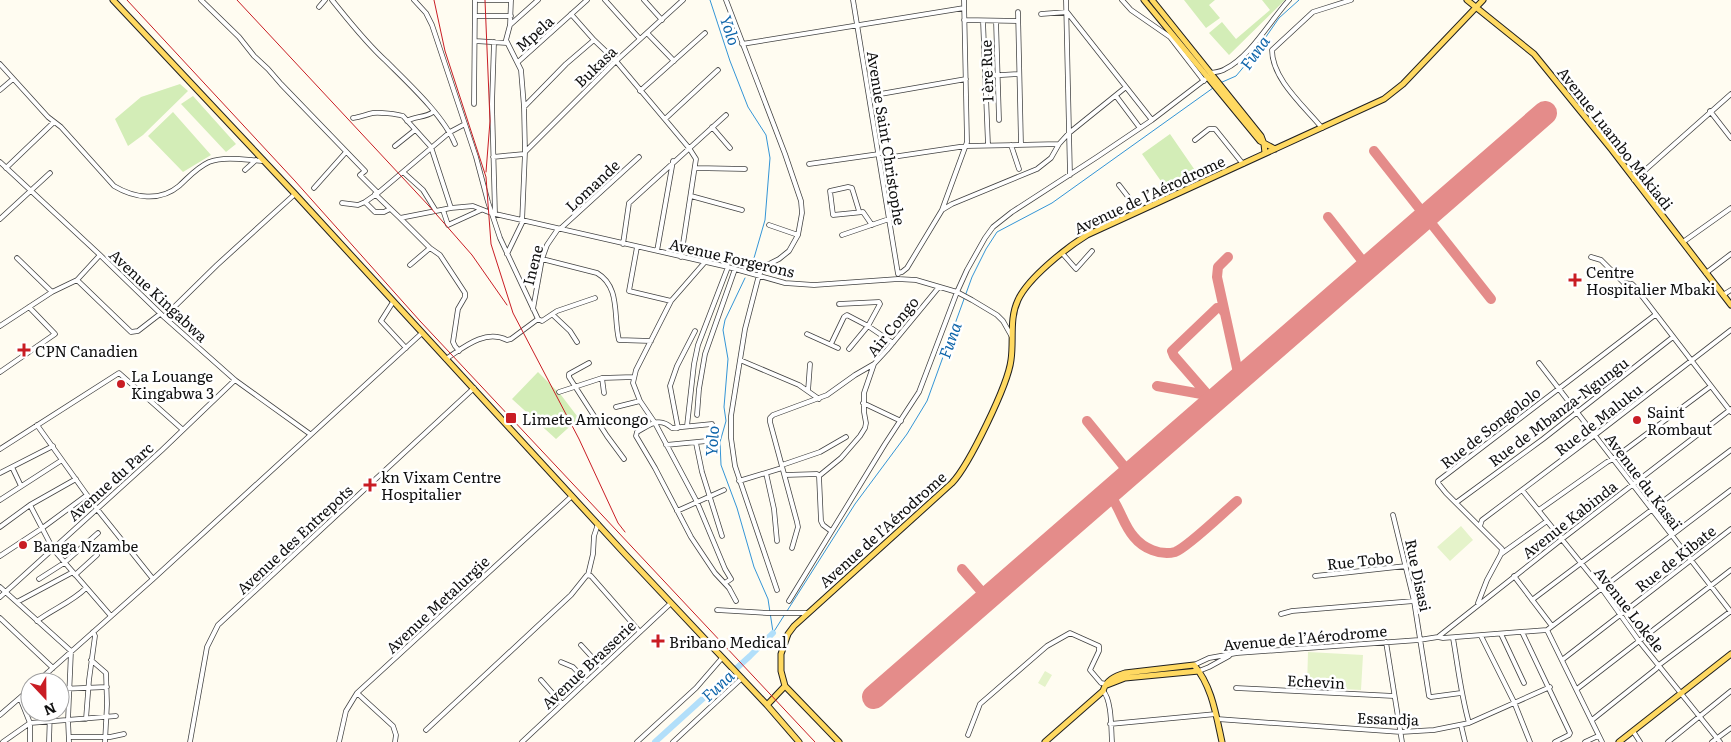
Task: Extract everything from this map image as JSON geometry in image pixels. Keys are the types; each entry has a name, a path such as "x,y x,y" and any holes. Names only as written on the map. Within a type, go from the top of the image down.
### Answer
{"main road":[{"path":"113,0 295,194 799,742"},
{"path":"1145,0 1262,141 1265,153"},
{"path":"1152,0 1209,79"},
{"name":"Avenue Luambo Makiadi","path":"1468,0 1534,54 1612,150 1731,305"},
{"name":"Avenue de l’Aérodrome","path":"785,686 780,664 783,646 794,626 957,478 1006,382 1011,362 1014,310 1023,291 1030,282 1062,253 1087,235 1376,103 1394,92 1484,0"},
{"path":"1262,141 1278,148"},
{"path":"1258,156 1262,141"},
{"path":"1619,742 1731,654"},
{"path":"1194,665 1206,682 1222,742"},
{"name":"Avenue de l’Aérodrome","path":"1046,742 1117,675 1125,672 1194,665"},
{"path":"1104,687 1125,678 1199,671"},
{"path":"767,706 785,686 838,742"}],"street":[{"path":"201,0 239,37 254,56 365,171 360,175 390,209 430,248 440,255 465,293 465,297 458,309 454,342 454,346 459,351"},
{"path":"319,7 325,0"},
{"path":"332,0 350,23 433,112 450,132 455,144"},
{"path":"414,0 426,13 432,25 507,254 538,319"},
{"path":"474,104 473,69 476,0 510,0 511,16 507,43 521,70 524,107 524,153 522,220 507,254"},
{"path":"510,25 538,0"},
{"name":"Mpela","path":"518,62 587,0"},
{"path":"605,0 640,39"},
{"path":"644,0 662,20"},
{"name":"Bukasa","path":"524,153 616,61 683,0"},
{"path":"726,0 798,190 802,212 798,236 789,251 779,259 763,267 759,275 745,329 731,416 732,452 739,481 777,590"},
{"name":"Avenue Saint Christophe","path":"853,0 898,279"},
{"path":"898,273 907,268 942,210 968,139 964,0"},
{"path":"1066,0 1070,175"},
{"path":"1122,0 1131,10 1170,37 1209,79"},
{"path":"788,601 919,392 960,293 967,270 993,227 1012,212 1152,120 1240,59 1290,0"},
{"path":"1322,128 1280,77 1275,66 1272,50 1313,12 1352,0"},
{"path":"742,44 964,8"},
{"path":"1018,12 1021,145"},
{"path":"1041,14 1067,12"},
{"path":"1067,12 1152,120"},
{"path":"571,14 616,61 689,148 696,159 681,257"},
{"path":"475,16 511,16"},
{"path":"964,20 1018,21"},
{"path":"983,21 988,146"},
{"name":"1 ère Rue","path":"996,21 999,120"},
{"path":"648,33 674,61"},
{"path":"640,91 706,33"},
{"path":"524,107 566,64 594,40"},
{"path":"475,41 507,43"},
{"path":"493,214 492,58 494,42"},
{"path":"0,64 54,122 61,127 114,186 124,192 141,197 164,194 172,191 198,168 223,159 263,161"},
{"path":"665,119 718,70"},
{"path":"985,76 1019,74"},
{"path":"0,90 13,79"},
{"path":"870,96 966,79"},
{"path":"942,210 952,204 1037,169 1051,158 1059,144 1069,133 1126,87"},
{"path":"1634,180 1731,94"},
{"path":"1116,96 1140,128"},
{"path":"1710,111 1731,138"},
{"path":"407,121 412,118 426,117 433,112"},
{"path":"353,118 365,117 375,113 399,115 407,121 431,147 451,208"},
{"path":"623,244 629,203 726,115"},
{"path":"2,164 54,122"},
{"path":"342,204 358,205 365,202 450,132 465,124"},
{"path":"712,127 730,148"},
{"path":"1195,140 1209,129 1215,129 1243,164"},
{"path":"395,146 415,130"},
{"path":"809,164 966,146 1059,144"},
{"path":"1011,146 1019,169"},
{"path":"314,188 346,152"},
{"path":"493,157 524,153"},
{"name":"Lomande","path":"559,229 639,157"},
{"path":"245,170 256,160"},
{"path":"657,251 674,161"},
{"name":"Avenue Kingabwa","path":"2,164 100,255 162,316 235,380 310,434"},
{"path":"696,168 745,169"},
{"path":"0,219 50,172"},
{"path":"403,172 423,190 436,211"},
{"path":"1119,185 1139,212"},
{"path":"859,211 852,188 848,187 830,191 833,215 863,212 872,225"},
{"path":"77,280 125,328 134,333 162,316 295,194"},
{"path":"691,196 742,210"},
{"path":"365,202 375,212 384,212 390,209"},
{"name":"Avenue Forgerons","path":"400,218 451,208 473,206 493,214 728,267 785,283 814,285 898,279 916,280 960,293 972,300 997,315 1003,321 1012,337"},
{"path":"1683,242 1731,208"},
{"path":"443,210 448,225 481,210"},
{"path":"842,235 889,219"},
{"path":"769,225 798,236"},
{"name":"Inene","path":"533,309 542,259 547,245 559,229"},
{"path":"637,247 629,290 671,301"},
{"path":"410,265 430,248"},
{"path":"1062,253 1076,269 1092,251"},
{"path":"1706,273 1731,254"},
{"path":"0,326 52,292 77,280 100,255"},
{"path":"1591,257 1601,260 1624,284 1632,284 1730,410"},
{"path":"17,258 52,292"},
{"path":"542,259 597,273 606,280 613,290 619,340 651,340"},
{"path":"704,262 671,301 634,377 633,387 655,423 697,502 731,580 725,584"},
{"path":"687,426 698,345 728,267"},
{"path":"697,415 705,354 734,269"},
{"name":"Air Congo","path":"820,476 841,458 865,428 864,393 874,364 939,286"},
{"path":"1723,295 1731,290"},
{"path":"446,359 476,340 489,336 499,336 508,340 538,319 542,321 565,308 594,298"},
{"path":"393,302 381,321 406,348"},
{"path":"838,304 879,302 880,305 868,326 849,349"},
{"path":"0,372 55,334 29,307"},
{"path":"553,314 570,331 577,342"},
{"path":"831,344 845,316 848,315 893,343"},
{"name":"Rue de Songololo","path":"1501,554 1502,549 1500,546 1438,481 1655,315"},
{"name":"Rue de Maluku","path":"1480,526 1482,520 1596,435 1731,330"},
{"path":"678,428 670,386 677,366 695,331"},
{"path":"48,672 153,579 422,333"},
{"path":"807,334 838,348"},
{"name":"Rue de Mbanza-Ngungu","path":"1456,502 1673,338"},
{"path":"740,360 799,384 819,399"},
{"name":"Avenue du Kasaï","path":"1539,363 1731,611"},
{"path":"589,364 570,374 569,377 624,459"},
{"path":"808,391 810,364"},
{"path":"792,548 798,527 770,418 773,415 827,395 874,364"},
{"path":"0,448 119,373 182,429"},
{"path":"559,392 602,378 634,377"},
{"path":"602,378 604,394"},
{"name":"Avenue du Parc","path":"0,597 162,450 235,380"},
{"path":"1539,510 1614,459 1711,386"},
{"name":"Avenue des Entrepots","path":"190,742 207,647 218,624 474,388"},
{"path":"616,407 640,401"},
{"path":"863,403 901,421"},
{"name":"Avenue Kabinda","path":"1438,637 1562,538 1730,410"},
{"path":"712,424 672,428 666,422 655,423 637,432 636,436 703,555 736,601"},
{"path":"37,425 97,509 153,579"},
{"path":"739,481 766,473 820,452 846,437"},
{"path":"666,445 707,441"},
{"path":"696,443 709,496 722,536"},
{"path":"0,473 53,446"},
{"path":"1532,600 1731,450"},
{"path":"0,500 62,460"},
{"path":"12,467 22,486"},
{"path":"766,473 774,510 777,541"},
{"path":"785,476 817,474 820,476 821,521 831,531"},
{"path":"0,527 30,505 76,479"},
{"path":"677,511 724,490"},
{"name":"Avenue Lokele","path":"1522,490 1562,538 1602,589 1639,641 1719,740"},
{"path":"1419,640 1438,637 1453,638 1547,630 1731,490"},
{"path":"0,556 87,495"},
{"name":"Avenue Metalurgie","path":"339,742 343,718 350,703 358,693 572,496"},
{"path":"30,505 52,549 111,616"},
{"name":"Rue Disasi","path":"1393,515 1414,601 1429,696 1461,693"},
{"path":"1477,605 1487,580 1501,554 1547,521"},
{"path":"426,730 571,596 588,575 593,554 594,536 598,524"},
{"name":"Rue de Kibate","path":"1562,660 1731,528"},
{"path":"39,579 64,563 98,533"},
{"path":"17,602 74,574 98,555"},
{"name":"Rue Tobo","path":"1315,576 1406,566"},
{"path":"1577,689 1731,570"},
{"path":"588,575 591,576 640,632"},
{"path":"1514,576 1552,626"},
{"path":"0,587 71,651"},
{"path":"37,621 70,602 86,588"},
{"path":"1281,614 1292,611 1414,601"},
{"name":"Avenue Brasserie","path":"522,742 671,603"},
{"path":"717,610 770,614 808,613"},
{"path":"1592,720 1656,669 1659,664 1731,611"},
{"path":"0,618 53,668"},
{"path":"1547,630 1602,742"},
{"path":"86,719 95,636 93,632"},
{"path":"1522,632 1550,687 1570,733 1556,742"},
{"path":"968,735 980,704 1047,646 1070,633 1099,646 1099,651 1090,670 1102,683 1106,693 1112,742"},
{"path":"1501,634 1524,683"},
{"path":"1480,636 1514,702 1530,742"},
{"path":"1453,638 1461,693 1468,723"},
{"name":"Avenue de l’Aérodrome","path":"1194,665 1209,658 1231,654 1419,640"},
{"path":"1386,642 1402,742"},
{"path":"581,644 601,667"},
{"path":"71,651 70,689 107,687"},
{"path":"1199,671 1231,654"},
{"path":"637,742 696,688 722,658"},
{"path":"92,660 106,673 105,742"},
{"path":"561,662 573,667 586,681"},
{"path":"673,742 742,678"},
{"path":"541,680 562,704"},
{"name":"Essandja","path":"1110,724 1216,717 1401,732 1434,730 1468,723 1550,687"},
{"name":"Echevin","path":"1236,688 1394,696"},
{"path":"1668,742 1731,691"},
{"path":"358,693 391,724 396,732 395,742"},
{"path":"0,715 20,698"},
{"path":"70,720 116,716"},
{"path":"3,742 30,723 40,722"},
{"path":"49,722 49,742"},
{"path":"68,722 69,742"},
{"path":"30,723 30,742"},
{"path":"1461,725 1465,742"},
{"path":"1712,742 1719,740 1731,728"},
{"path":"1633,731 1640,742"},
{"path":"69,737 124,734"},
{"path":"1585,742 1598,736"}],"green space":[{"path":"1184,0 1215,0 1209,5 1220,18 1206,28"},
{"path":"1262,0 1285,0 1229,55 1209,33 1222,22 1236,39 1270,10"},
{"path":"180,84 188,91 143,135 128,146 115,119 141,97"},
{"path":"193,96 236,144 226,152 181,104"},
{"path":"173,112 211,155 183,172 148,136"},
{"path":"1170,134 1201,179 1182,186 1170,194 1142,154"},
{"path":"538,372 561,395 577,416 577,420 556,439 512,399"},
{"path":"1461,526 1473,540 1450,561 1437,547"},
{"path":"1308,652 1363,655 1361,690 1307,687"},
{"path":"1045,671 1052,675 1045,687 1038,683"}],"waterway":[{"name":"Yolo","path":"710,0 730,61 748,107 766,135 770,158 765,220 752,265"},
{"name":"Funa","path":"1220,83 1236,76 1252,57 1279,18 1299,0"},
{"name":"Funa","path":"787,611 855,504 907,434 927,401 972,277 997,232 1052,203 1213,88"},
{"name":"Yolo","path":"745,278 725,320 723,330 728,359 724,407 726,421 720,442 721,465 737,508 754,567 768,599 773,632"},
{"name":"Funa","path":"773,633 785,614"},
{"name":"Funa","path":"655,742 773,633"}],"taxiway":[{"path":"1374,151 1491,299"},
{"path":"1328,217 1368,268"},
{"path":"1228,257 1218,267 1217,277 1237,368 1243,377"},
{"path":"1214,402 1174,356 1172,351 1217,308 1222,308 1224,312"},
{"path":"1157,386 1207,395"},
{"path":"1087,421 1131,475"},
{"path":"1109,494 1134,537 1147,548 1164,553 1175,552 1181,549 1237,501"},
{"path":"962,569 988,599"}],"runway":[{"path":"874,697 1545,113"}],"railway":[{"path":"127,0 295,181 420,321 815,742"},
{"path":"237,0 429,206 472,255 507,305"},
{"path":"434,0 445,51 486,177 491,244 513,313 579,439 618,523 625,532"},
{"path":"485,0 490,121 486,172"}],"place":[{"name":"Centre Hospitalier Mbaki","path":"1575,280"},
{"name":"CPN Canadien","path":"24,350"},
{"name":"La Louange Kingabwa 3","path":"121,384"},
{"name":"Limete Amicongo","path":"511,418"},
{"name":"Saint Rombaut","path":"1637,420"},
{"name":"kn Vixam Centre Hospitalier","path":"370,485"},
{"name":"Banga Nzambe","path":"23,545"},
{"name":"Bribano Medical","path":"658,641"}]}
